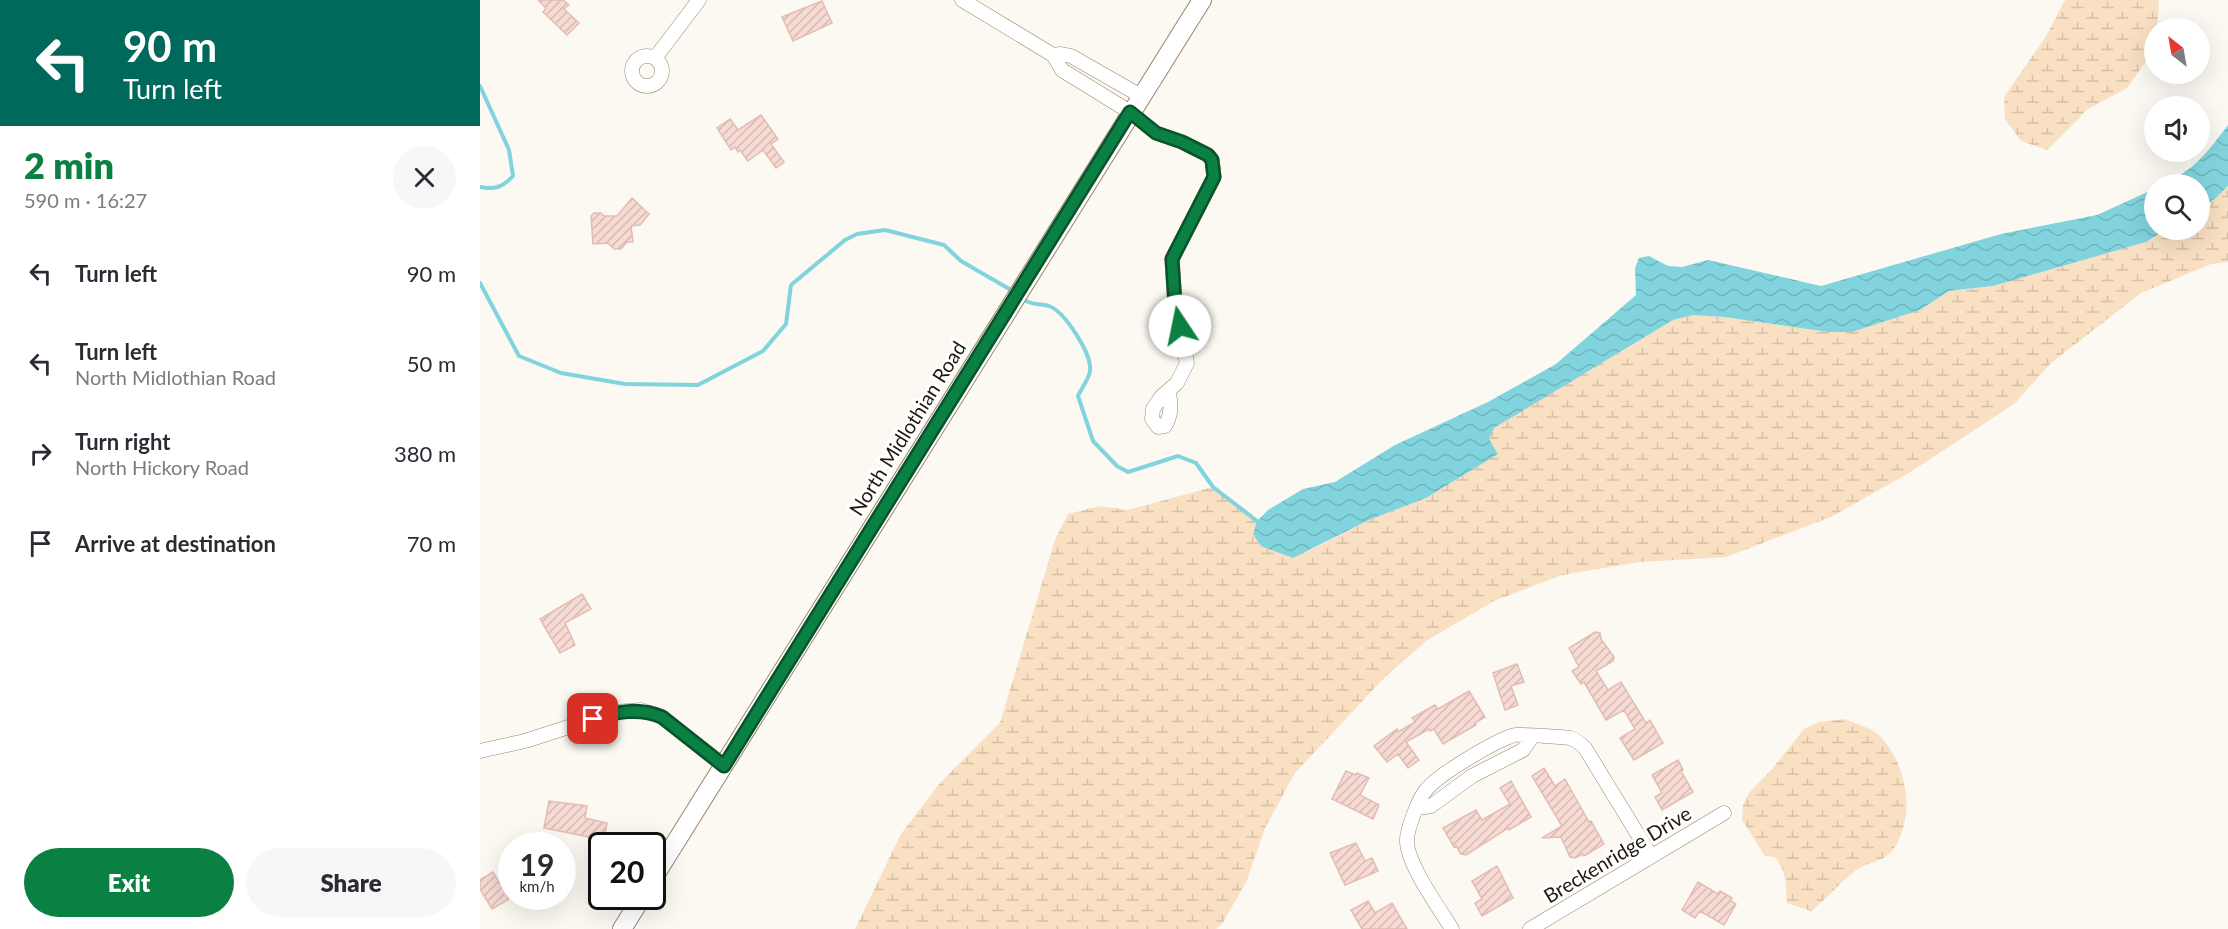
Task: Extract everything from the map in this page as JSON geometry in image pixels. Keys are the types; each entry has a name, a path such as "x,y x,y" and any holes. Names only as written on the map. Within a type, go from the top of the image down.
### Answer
{"main road":[{"name":"North Midlothian Road","path":"666,858 1202,0"},
{"path":"622,929 634,910"}],"street":[{"path":"655,58 699,0"},
{"path":"962,0 1053,55 1062,70 1130,112 1156,133 1182,142 1208,155 1212,160 1214,177 1172,259 1175,305 1187,363 1177,383 1169,392"},
{"path":"1053,55 1071,56 1141,96"},
{"path":"480,751 525,741 615,712 641,710 662,717 724,766"},
{"path":"1452,929 1408,853 1407,839 1425,792 1432,783 1462,763 1517,734 1571,738 1585,748 1651,856"},
{"name":"Breckenridge Drive","path":"1530,929 1724,813"}],"green space":[{"path":"2065,0 2159,0 2158,18 2144,18 2144,64 2127,88 2088,109 2047,150 2021,141 2005,119 2004,97 2045,38"},
{"path":"2228,186 2228,262 2211,264 2141,293 2051,363 2014,404 1909,473 1831,517 1726,557 1640,562 1562,575 1494,601 1426,641 1383,679 1295,773 1266,826 1246,882 1222,924 1216,929 855,929 901,834 939,784 1000,723 1055,540 1068,514 1100,506 1128,510 1213,487 1257,521 1253,534 1309,551 1369,520 1426,498 1498,454 1489,439 1493,428 1673,320 1693,315 1724,317 1828,332 1852,332 1920,310 1949,291 1993,286 2149,240 2210,240 2210,202"},
{"path":"1844,719 1863,726 1881,737 1898,763 1906,793 1904,824 1899,839 1888,855 1855,871 1811,911 1787,903 1782,869 1775,857 1765,856 1742,820 1743,805 1749,793 1773,768 1804,729 1819,722"}],"water":[{"path":"2228,125 2228,186 2210,202 2210,174 2182,174 2196,162 2210,162 2210,147"},
{"path":"2144,194 2144,240 2149,240 1993,286 1949,291 1920,310 1852,332 1828,332 1724,317 1693,315 1673,320 1494,428 1489,439 1498,454 1426,498 1369,520 1293,558 1261,546 1253,534 1257,521 1268,510 1303,489 1335,482 1395,445 1488,402 1556,364 1636,295 1635,268 1639,258 1649,256 1668,266 1682,267 1708,260 1821,286 2001,234 2097,215"}],"building":[{"path":"538,0 563,0 569,5 564,9 579,23 567,35 543,12 546,8"},
{"path":"822,1 832,23 793,41 782,17"},
{"path":"761,115 778,139 771,144 784,162 776,168 763,150 748,161 740,150 738,152 735,147 731,150 717,128 730,119 738,130"},
{"path":"632,198 649,214 640,225 631,226 633,242 627,242 621,249 614,249 608,243 593,244 591,216 594,213 601,213 604,216 617,216"},
{"path":"582,594 591,609 565,623 575,645 560,653 540,619"},
{"path":"1595,632 1600,633 1601,639 1614,657 1613,661 1596,671 1608,690 1621,682 1646,723 1650,720 1663,743 1634,760 1620,738 1635,729 1624,710 1606,720 1584,682 1581,684 1572,671 1579,667 1569,648"},
{"path":"1517,664 1524,682 1511,686 1518,705 1505,710 1493,673"},
{"path":"1469,691 1485,717 1475,723 1476,725 1443,744 1434,729 1430,731 1429,729 1406,742 1419,760 1408,768 1398,754 1387,762 1374,746 1397,729 1398,732 1415,722 1412,718 1435,705 1438,709"},
{"path":"1678,760 1683,770 1681,771 1693,792 1662,810 1655,797 1662,793 1652,775"},
{"path":"1544,768 1555,786 1565,779 1604,844 1584,856 1583,854 1575,858 1570,857 1561,837 1542,838 1562,826 1532,776"},
{"path":"1346,771 1369,778 1360,795 1379,805 1373,819 1332,799"},
{"path":"1511,781 1531,817 1509,830 1508,828 1466,855 1461,854 1443,828 1476,810 1482,820 1510,804 1500,788"},
{"path":"549,801 587,806 585,818 607,823 605,832 588,832 588,837 576,834 576,832 544,828"},
{"path":"1356,843 1365,861 1372,858 1378,871 1345,885 1330,853"},
{"path":"1497,866 1513,898 1482,916 1475,903 1482,899 1472,881"},
{"path":"493,872 498,880 498,905 492,909 480,889 480,880"},
{"path":"1698,882 1718,894 1720,891 1732,898 1730,900 1736,904 1724,925 1700,911 1695,918 1682,910"},
{"path":"1368,901 1375,913 1392,903 1407,929 1362,929 1351,910"}],"waterway":[{"path":"480,86 509,150 513,176 498,187 480,187"},
{"path":"480,283 519,356 561,373 625,384 698,385 763,351 786,324 791,285 845,240 857,234 885,230 944,245 961,261 1011,290"},
{"path":"1023,299 1033,304 1049,306 1062,316 1076,334 1087,355 1090,371 1078,396 1093,441 1117,466 1128,472 1178,456 1196,463 1213,487 1257,521"}],"route":[{"path":"593,719 615,712 641,710 651,712 662,717 724,766 1130,112 1156,133 1182,142 1208,155 1212,160 1214,177 1172,259 1175,305 1180,326"}]}
